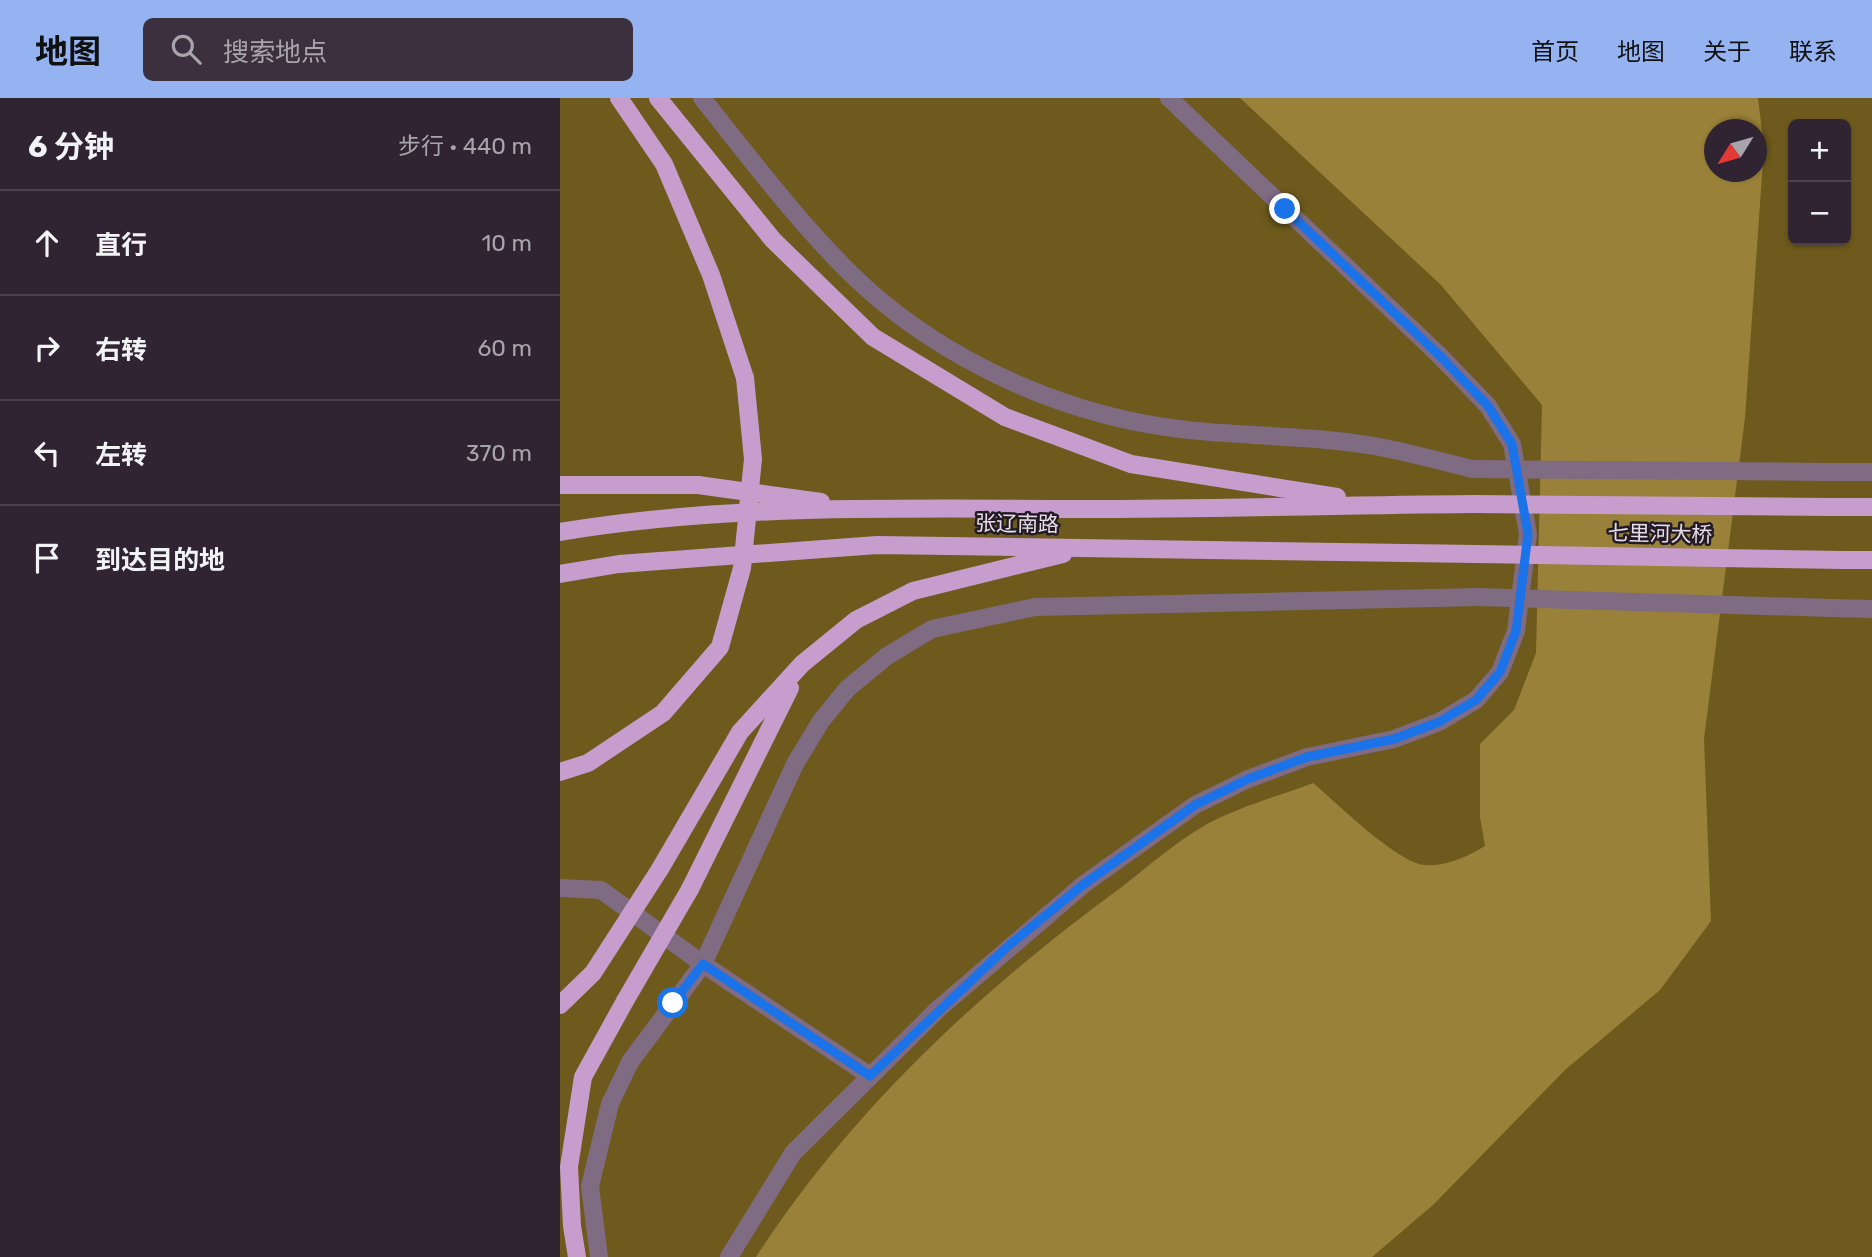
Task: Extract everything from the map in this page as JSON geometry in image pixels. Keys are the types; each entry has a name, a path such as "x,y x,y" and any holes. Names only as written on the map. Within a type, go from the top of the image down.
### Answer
{"main road":[{"path":"560,772 588,763 663,713 720,648 742,568 751,473 745,378 712,275 664,164 619,98"},
{"path":"658,98 773,240 873,337 1005,417 1131,464 1385,505"},
{"path":"560,485 698,485 860,508"},
{"name":"张辽南路","path":"560,532 613,523 860,508 1087,509 1472,504"},
{"name":"七里河大桥","path":"1472,504 1872,507"},
{"name":"张辽南路","path":"560,574 619,564 877,545 1475,554"},
{"path":"560,1005 593,973 660,869 740,732 802,664 856,620 913,591 1089,548"},
{"name":"七里河大桥","path":"1475,554 1872,560"},
{"path":"577,1257 572,1226 569,1167 583,1077 690,889 757,749 802,664"}],"street":[{"path":"702,98 781,196 850,273 902,316 975,364 1050,397 1147,424 1373,446 1472,468 1872,472"},
{"path":"729,1257 793,1153 1007,947 1084,884 1195,805 1248,779 1307,757 1394,739 1439,722 1476,700 1500,672 1516,631 1528,534 1512,444 1494,415 1440,356 1169,98"},
{"path":"599,1257 590,1186 610,1104 629,1062 703,964 795,764 821,721 847,689 887,656 932,629 1035,607 1478,597 1872,609"},
{"path":"560,888 601,890 703,964 870,1076"}],"shaded area":[{"path":"560,98 1872,98 1872,1257 560,1257"},
{"path":"1240,98 1758,98 1761,119 1704,119 1704,182 1762,182 1745,418 1704,739 1711,921 1660,990 1565,1070 1433,1205 1372,1257 756,1257 793,1203 834,1151 877,1102 970,1009 1071,925 1209,823 1247,806 1313,783 1383,843 1413,862 1425,865 1449,863 1485,846 1480,817 1480,744 1514,710 1536,653 1542,405 1441,285"}],"route":[{"path":"673,1003 703,964 870,1076 937,1010 1007,947 1084,884 1195,805 1248,779 1307,757 1394,739 1439,722 1476,700 1500,672 1516,631 1528,534 1512,444 1488,406 1440,356 1285,209"}]}
